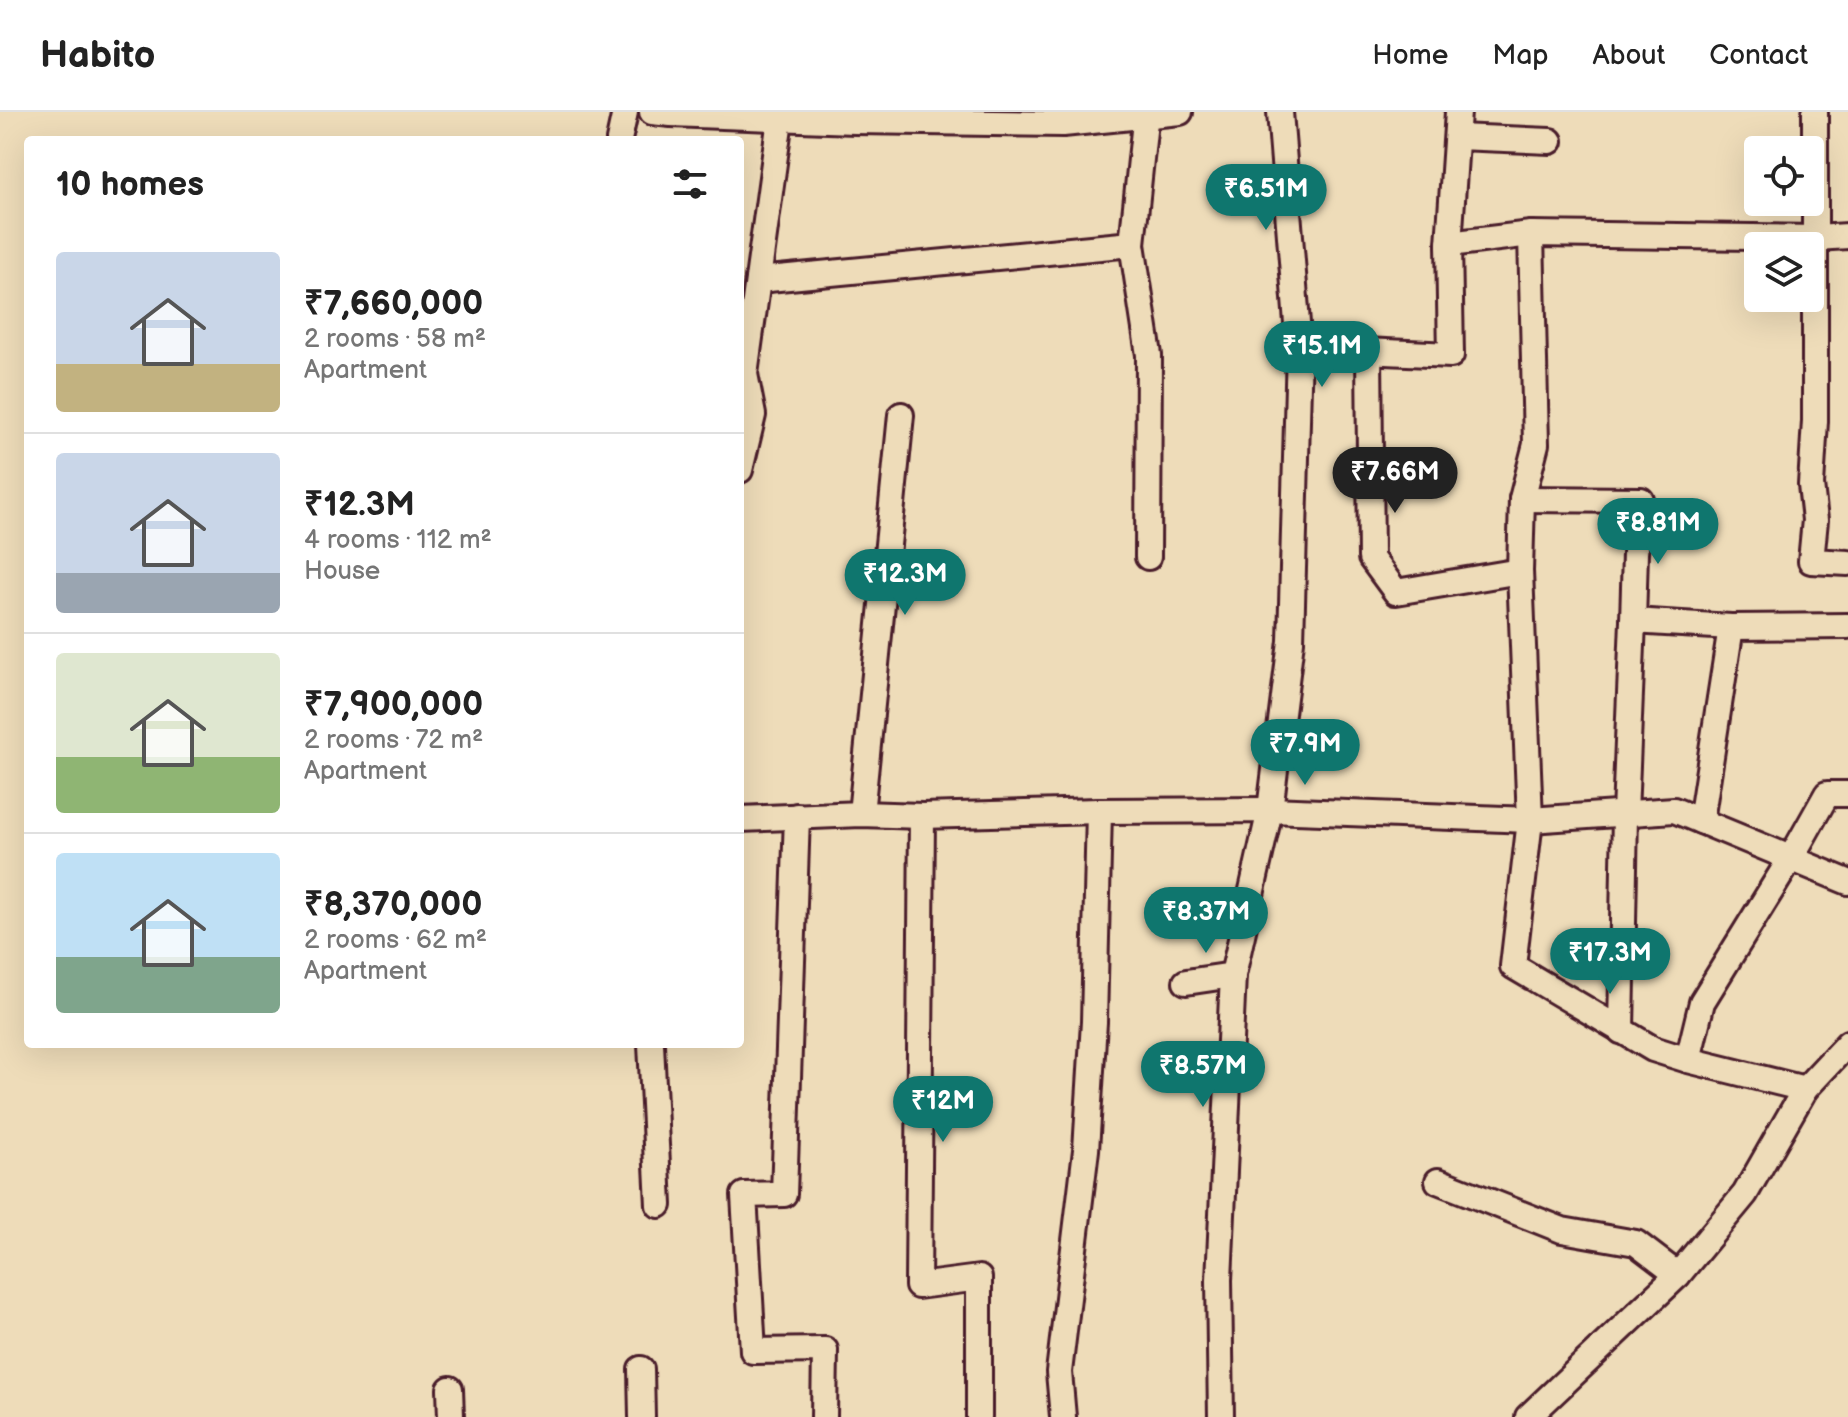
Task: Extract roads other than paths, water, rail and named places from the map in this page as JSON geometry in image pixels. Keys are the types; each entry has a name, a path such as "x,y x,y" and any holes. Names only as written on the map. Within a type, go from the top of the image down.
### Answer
{"street":[{"path":"620,136 625,112"},
{"path":"652,112 780,119 1036,118 1063,124 1180,112"},
{"path":"1221,1417 1219,1280 1233,975 1270,810 1291,641 1299,348 1280,112"},
{"path":"1299,348 1451,355 1449,244 1458,112"},
{"path":"1815,112 1816,232"},
{"path":"1146,114 1132,244 1149,355 1148,557"},
{"path":"744,453 753,415 745,374 780,119"},
{"path":"1457,137 1550,141"},
{"path":"1449,244 1531,234 1744,237"},
{"path":"1531,234 1536,444 1522,499 1520,571 1530,820 1513,966 1653,1049 1805,1089"},
{"path":"1824,238 1848,236"},
{"path":"758,280 1132,244"},
{"path":"1816,312 1811,485 1815,520 1811,561 1848,563"},
{"path":"1369,352 1371,558 1396,592 1520,571"},
{"path":"861,814 901,415"},
{"path":"1522,499 1641,500 1635,553 1625,814 1621,1031"},
{"path":"1633,621 1731,627 1848,626"},
{"path":"1701,821 1731,627"},
{"path":"1688,1060 1702,1002 1827,794 1848,794"},
{"path":"744,819 861,814 922,816 1270,810 1530,820 1674,810 1848,882"},
{"path":"1063,1417 1059,1372 1086,1150 1094,1022 1099,811"},
{"path":"797,816 784,1194 744,1195 753,1351 825,1350 824,1417"},
{"path":"922,816 918,1286 979,1278 979,1417"},
{"path":"1186,982 1233,975"},
{"path":"1528,1417 1678,1275 1745,1194 1805,1089 1848,1043"},
{"path":"651,1048 659,1205"},
{"path":"1438,1181 1562,1230 1636,1243 1678,1275"},
{"path":"641,1369 642,1417"},
{"path":"450,1389 451,1417"}]}
